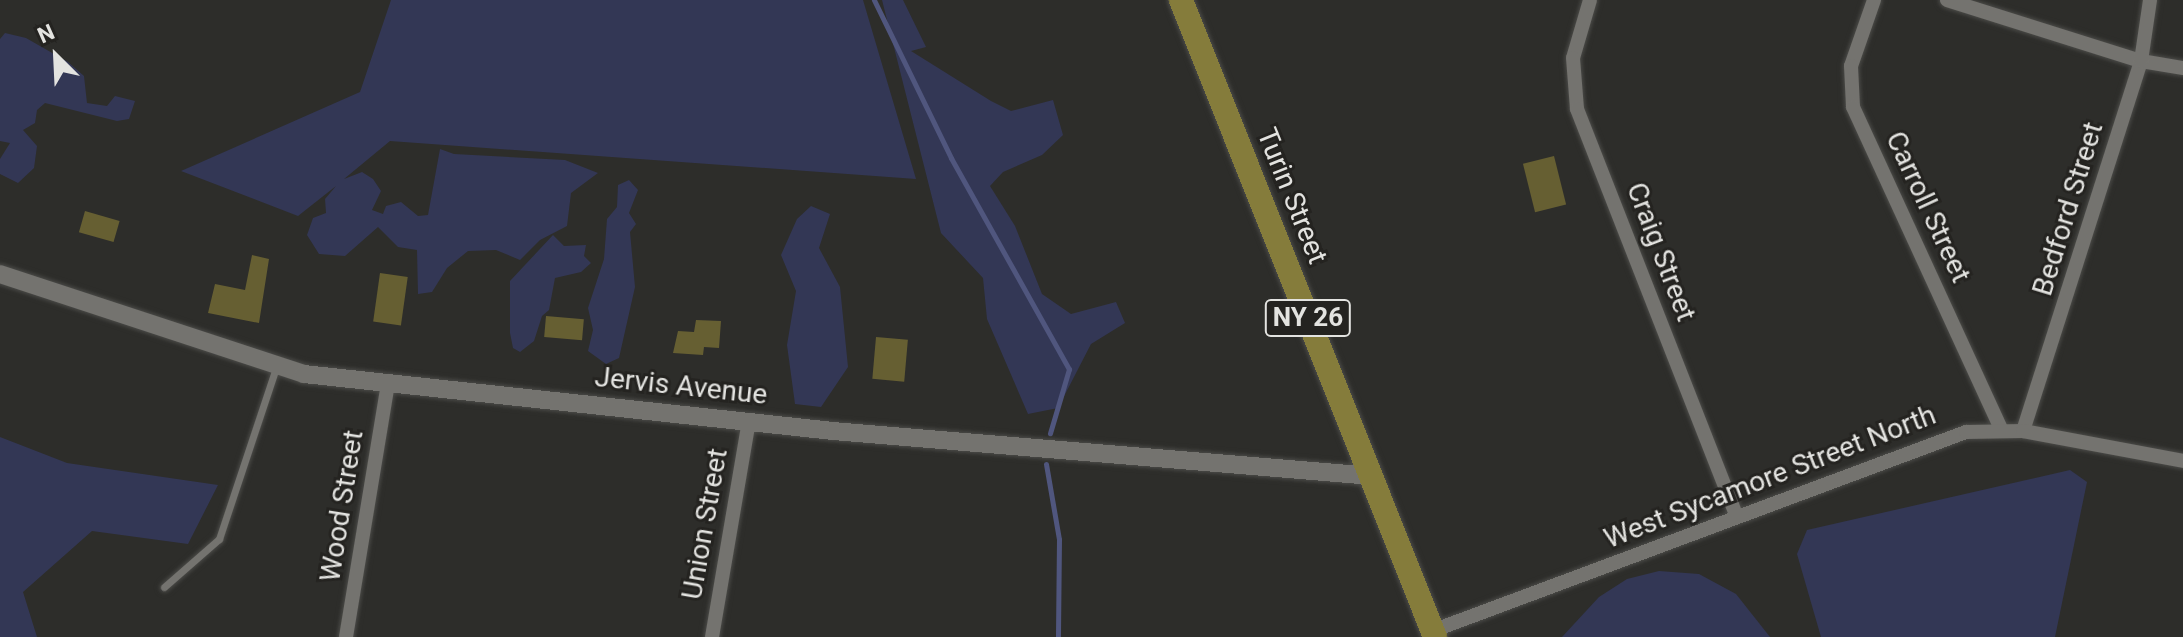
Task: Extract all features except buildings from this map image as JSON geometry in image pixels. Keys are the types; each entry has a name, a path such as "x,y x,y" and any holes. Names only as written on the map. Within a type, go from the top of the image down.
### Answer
{"main road":[{"name":"Turin Street","path":"1181,0 1434,634"}],"street":[{"name":"Craig Street","path":"1590,0 1573,58 1577,109 1737,517"},
{"name":"Carroll Street","path":"1874,0 1851,66 1853,107 2001,429"},
{"path":"1947,0 2141,61 2183,68"},
{"name":"Bedford Street","path":"2023,431 2141,61 2150,0"},
{"name":"Jervis Avenue","path":"0,274 276,367 388,384 749,421 1372,476"},
{"name":"Wood Street","path":"346,637 388,384"},
{"name":"Union Street","path":"712,637 749,421"},
{"name":"West Sycamore Street North","path":"1434,634 1947,437 2001,429 2023,431 2183,461"}],"lane":[{"path":"164,587 219,539 276,367"}],"shaded area":[{"path":"391,0 863,0 916,179 390,141 344,179 362,172 373,179 381,191 372,210 383,214 386,206 401,202 418,216 428,215 440,149 454,154 565,160 598,173 571,193 567,226 540,240 520,260 496,250 468,251 447,268 432,292 418,294 417,250 398,247 378,227 345,256 319,254 307,235 313,218 326,213 325,199 336,186 298,216 181,171 360,92"},
{"path":"882,0 903,0 926,47 911,51 991,101 1011,111 1053,100 1063,135 1042,155 1003,172 990,186 1015,226 1042,294 1071,314 1116,302 1125,323 1091,344 1058,408 1028,414 987,319 983,278 941,233"},
{"path":"5,33 26,38 68,62 84,76 87,103 107,106 115,96 135,101 129,119 117,121 45,103 37,110 35,123 23,130 37,146 34,168 18,183 0,174 0,159 10,143 0,141 0,39"},
{"path":"629,180 638,190 629,213 636,224 630,232 635,287 619,358 606,364 588,351 593,330 588,308 604,259 607,219 617,207 618,185"},
{"path":"811,206 830,214 819,248 840,287 848,367 821,407 795,404 787,345 796,291 781,255 797,219"},
{"path":"553,235 564,246 586,245 584,256 591,263 581,272 555,278 549,310 542,316 534,341 520,352 513,348 510,333 510,281"},
{"path":"0,437 67,463 218,485 188,544 92,531 23,592 37,637 0,637"},
{"path":"2070,470 2087,482 2055,637 1821,637 1797,554 1807,530"},
{"path":"1659,571 1699,574 1736,594 1770,637 1562,637 1599,597 1627,579"}],"waterway":[{"path":"874,0 951,158 1069,369 1050,433"},
{"path":"1046,464 1059,539 1058,637"}]}
